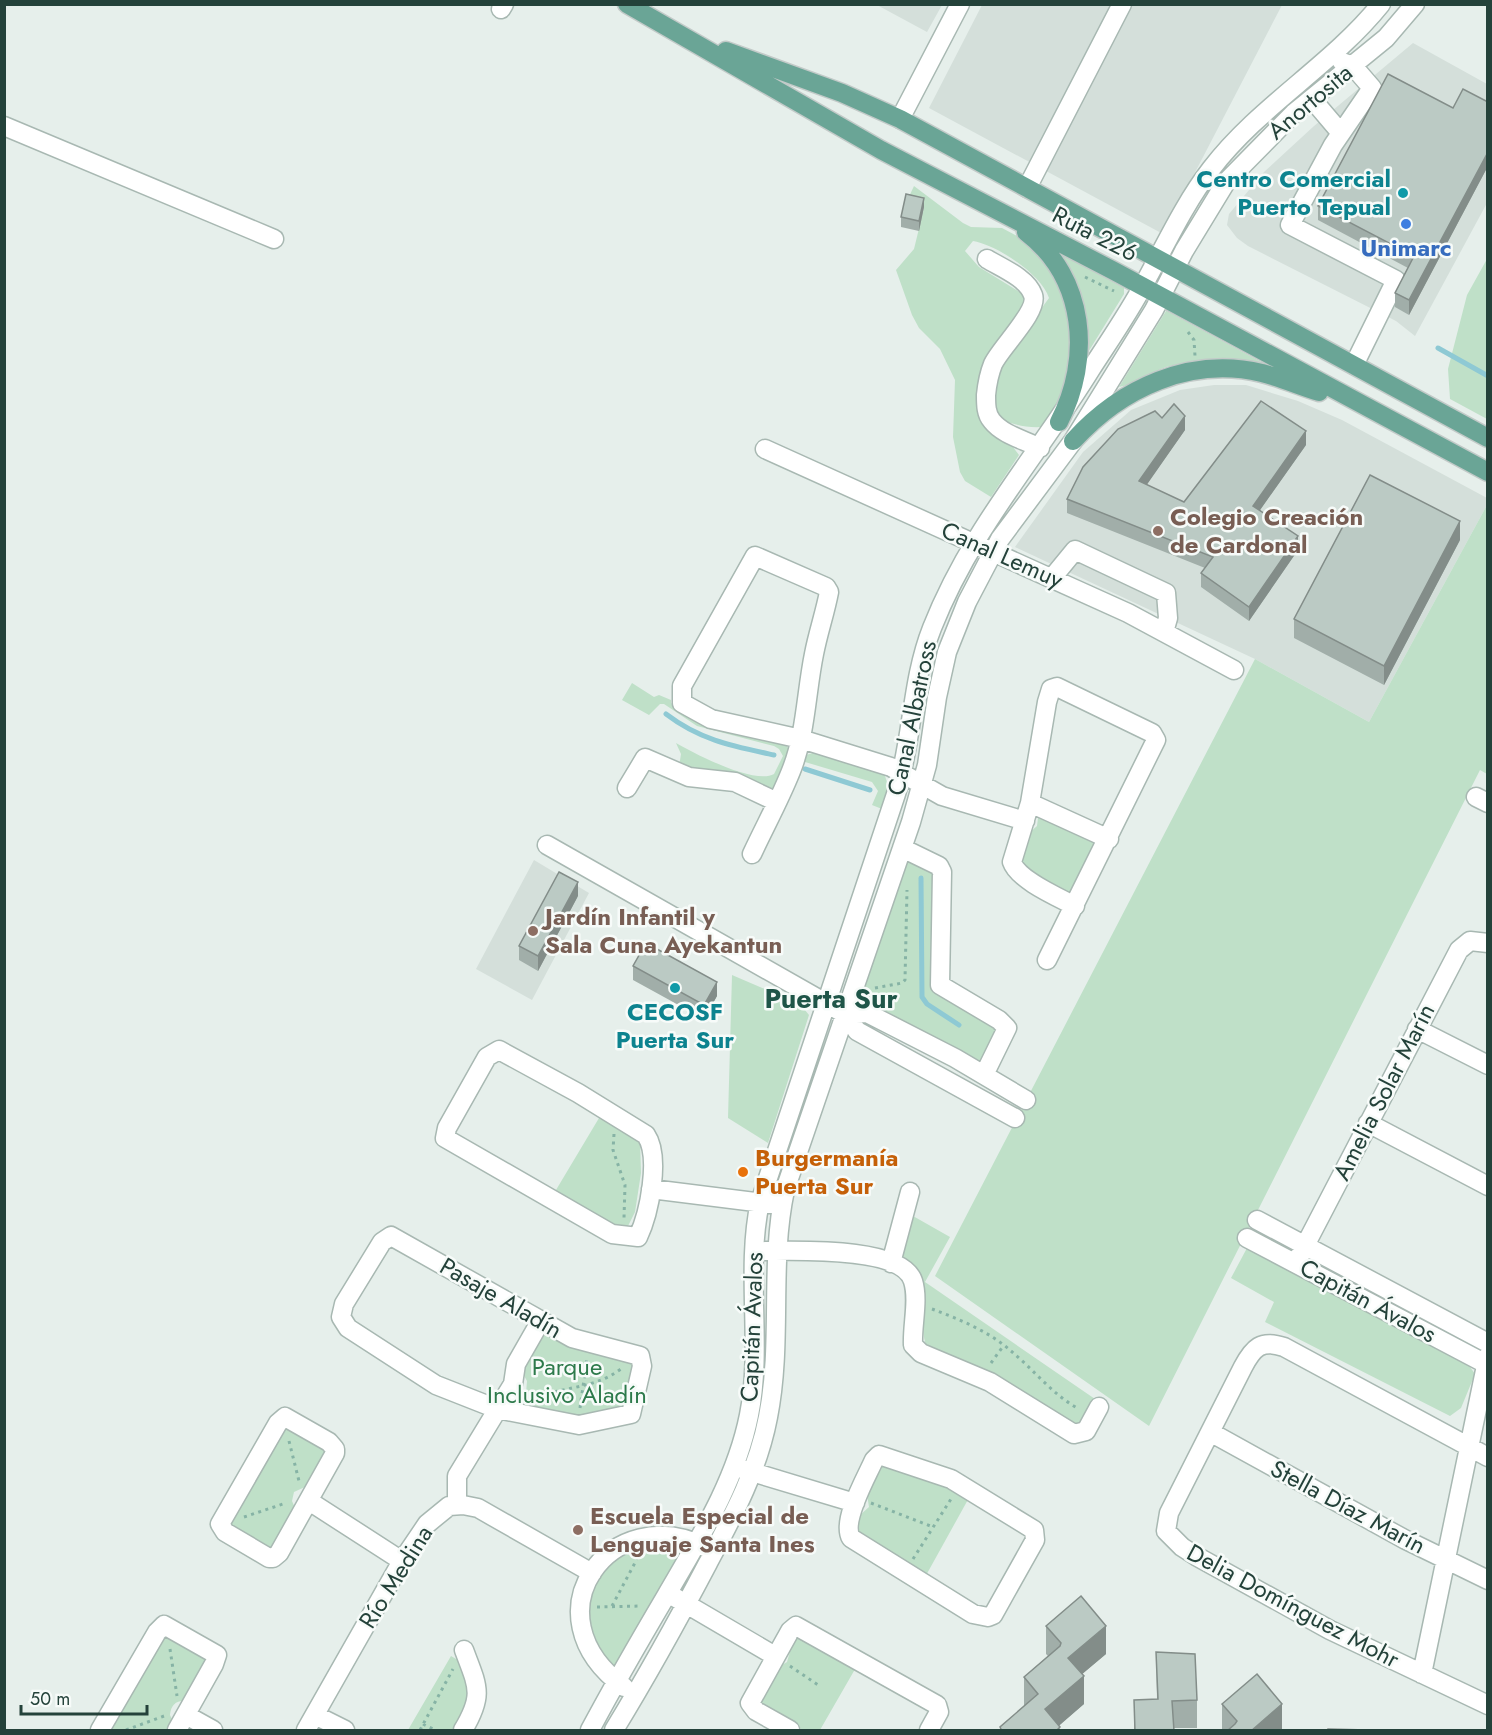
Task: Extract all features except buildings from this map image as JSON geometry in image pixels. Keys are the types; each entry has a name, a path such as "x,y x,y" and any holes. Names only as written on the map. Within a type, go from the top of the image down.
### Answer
{"main road":[{"name":"Ruta 226","path":"627,4 881,150 1001,213 1133,293 1158,303 1488,472"},
{"name":"Ruta 226","path":"682,35 842,93 900,119 1488,438"},
{"path":"1001,213 1033,237 1066,282 1077,315 1079,358 1074,387 1059,422"},
{"path":"1073,441 1102,412 1137,389 1166,377 1196,371 1229,369 1262,373 1368,409"}],"street":[{"path":"900,119 960,4"},
{"path":"1027,188 1122,4"},
{"name":"Anortosita","path":"1157,259 1210,170 1255,122 1352,38 1381,4"},
{"name":"Anortosita","path":"1176,268 1226,182 1269,136 1386,38 1415,4"},
{"path":"1329,58 1353,66 1372,88 1341,132 1290,225 1396,280 1354,365"},
{"path":"1312,99 1341,132"},
{"path":"4,126 274,239"},
{"path":"987,259 1022,281 1034,297 1034,306 1028,316 1008,340 993,364 986,398 988,415 1003,430 1040,448"},
{"path":"1133,293 1157,259"},
{"path":"1158,303 1176,268"},
{"name":"Canal Albatross","path":"825,1004 903,773 915,690 924,650 946,595 973,542 1005,494 1059,422 1133,293"},
{"name":"Canal Albatross","path":"845,1014 922,785 944,665 967,602 993,551 1073,441 1158,303"},
{"name":"Canal Lemuy","path":"765,449 1052,578 1164,632 1234,670"},
{"path":"1052,578 1075,550 1166,593 1168,618 1164,632"},
{"path":"752,854 791,771 801,739 814,651 829,590 755,556 682,686 682,703 711,719 801,739 903,773 942,796 1025,822"},
{"path":"1047,960 1075,906 1109,839 1156,737 1061,687 1051,689 1047,702 1030,803 1012,859 1014,868 1042,888 1075,906"},
{"path":"627,788 645,758 689,777 735,782 777,802"},
{"path":"1030,803 1109,839"},
{"path":"546,845 845,1014 857,1031 1015,1118"},
{"path":"902,848 939,866 942,872 940,985 1007,1028 984,1075"},
{"name":"Amelia Solar Marín","path":"1296,1263 1459,950 1470,941 1488,943"},
{"name":"Capitán Ávalos","path":"590,1731 615,1681 697,1542 734,1466 745,1434 754,1385 754,1250 760,1202 825,1004"},
{"path":"845,1014 867,1013 1026,1100"},
{"name":"Capitán Ávalos","path":"614,1731 686,1604 753,1472 768,1417 774,1374 775,1251 782,1205 793,1163 845,1014"},
{"path":"1417,1029 1488,1065"},
{"path":"499,1050 642,1132 649,1140 652,1157 651,1189 638,1237 623,1237 592,1223 445,1138 447,1128 487,1057 499,1050"},
{"path":"1368,1123 1488,1186"},
{"path":"651,1189 782,1205"},
{"path":"891,1263 910,1192"},
{"name":"Capitán Ávalos","path":"1257,1220 1306,1244 1488,1343"},
{"name":"Pasaje Aladín","path":"391,1236 540,1322 587,1344 637,1354 641,1358 642,1366 631,1414 579,1425 497,1409 436,1385 348,1328 341,1317 344,1304 382,1242 391,1236"},
{"name":"Capitán Ávalos","path":"1247,1238 1487,1362"},
{"path":"754,1250 855,1253 891,1263 910,1275 914,1303 913,1345 916,1349 945,1365 980,1377 1076,1434 1086,1431 1097,1412"},
{"path":"457,1504 457,1476 513,1384 516,1364 540,1322"},
{"name":"Delia Domínguez Mohr","path":"1488,1457 1469,1449 1273,1343 1257,1346 1251,1353 1169,1513 1166,1531 1171,1538 1196,1556 1299,1614 1488,1705"},
{"path":"1422,1674 1487,1362"},
{"path":"283,1418 289,1418 335,1449 333,1457 300,1496 273,1558 263,1556 225,1532 220,1524 283,1418"},
{"name":"Stella Díaz Marín","path":"1210,1432 1445,1560 1488,1580"},
{"path":"882,1455 940,1474 960,1485 1030,1526 1036,1534 1035,1540 996,1609 988,1617 981,1617 905,1573 851,1538 848,1525 856,1500 874,1460 882,1455"},
{"path":"734,1466 856,1500"},
{"path":"300,1496 402,1561"},
{"name":"Río Medina","path":"311,1723 402,1561 435,1516 457,1504 478,1508 592,1573"},
{"path":"634,1695 598,1664 586,1646 582,1633 580,1607 592,1573 600,1562 621,1546 649,1536 672,1536 697,1542 714,1551"},
{"path":"667,1593 775,1656"},
{"path":"100,1731 160,1627 167,1625 217,1655 214,1664 177,1715 213,1731"},
{"path":"790,1731 756,1711 750,1703 790,1631 799,1627 937,1705 939,1712 929,1731"},
{"path":"463,1731 478,1702 474,1675 464,1650"},
{"path":"311,1723 345,1731"}],"path":[{"path":"1066,282 1082,276 1107,290 1133,293"},
{"path":"1183,328 1194,340 1196,371"},
{"path":"875,988 902,983 906,978 907,879"},
{"path":"622,1120 615,1132 613,1146 626,1185 623,1237"},
{"path":"914,1303 952,1317 1004,1345 1065,1401 1097,1412"},
{"path":"579,1425 587,1344"},
{"path":"980,1377 1004,1345"},
{"path":"525,1401 610,1377 637,1354"},
{"path":"220,1524 300,1496 283,1418"},
{"path":"905,1573 960,1485"},
{"path":"856,1500 933,1527"},
{"path":"612,1606 649,1536"},
{"path":"580,1607 647,1606"},
{"path":"126,1731 177,1715 167,1625"},
{"path":"420,1731 464,1650"},
{"path":"775,1656 821,1687"},
{"path":"423,1724 435,1731"}],"shaded area":[{"path":"877,5 942,5 927,32"},
{"path":"982,5 1282,5 1163,234 929,108"},
{"path":"1413,43 1487,84 1487,203 1415,336 1396,321 1248,246 1237,238 1227,225 1229,214 1264,172 1314,126"},
{"path":"1214,385 1246,385 1298,401 1342,420 1487,498 1487,505 1369,722 1255,659 1015,547 1083,452 1131,410 1180,390"},
{"name":"Jardín Infantil y Sala Cuna Ayekantun","path":"534,860 589,893 532,1000 476,969"}],"green space":[{"path":"914,186 971,227 1002,228 1021,238 1059,279 1075,347 1058,408 1042,427 1016,425 993,414 995,372 1049,298 1028,270 1005,254 973,241 965,251 979,267 1026,296 1024,309 1003,334 983,373 998,437 1013,447 1019,455 991,497 965,481 960,472 953,437 955,380 940,349 919,328 912,315 896,270 914,249 924,208 906,203"},
{"path":"1053,249 1124,288 1124,294 1087,354 1082,301"},
{"path":"1487,259 1487,419 1450,399 1448,369 1467,295"},
{"path":"1166,311 1265,364 1191,362 1160,369 1119,387"},
{"path":"1487,505 1487,774 1480,770 1149,1426 935,1276 1255,659 1369,722"},
{"path":"632,683 654,697 659,695 671,700 671,703 684,712 786,745 791,752 775,791 679,767 681,754 676,743 725,767 753,775 774,774 783,756 774,746 697,726 664,704 660,704 649,715 622,700"},
{"path":"816,752 884,773 889,788 882,809 872,805 878,791 872,782 805,762 799,779 794,777 803,756"},
{"path":"1044,816 1097,841 1069,896 1026,873 1018,854 1028,834 1037,826 1038,818"},
{"path":"908,859 934,867 935,977 1000,1028 984,1061 980,1062 870,1003 865,997 865,986"},
{"path":"732,975 800,1004 809,1015 768,1143 728,1118"},
{"path":"602,1113 640,1140 641,1173 635,1212 625,1232 553,1195"},
{"path":"907,1215 913,1216 950,1237 925,1282 1095,1399 1085,1423 1079,1428 928,1350 923,1331 925,1293 923,1284 918,1272 901,1255"},
{"path":"1247,1248 1468,1364 1475,1374 1461,1408 1450,1416 1265,1322 1274,1302 1231,1278"},
{"name":"Parque Inclusivo Aladín","path":"542,1331 635,1360 627,1407 579,1420 510,1403 511,1399 519,1398 526,1393 527,1381 522,1372"},
{"path":"284,1424 329,1449 307,1486 294,1492 292,1501 295,1508 274,1548 268,1551 227,1522"},
{"path":"884,1460 970,1496 924,1579 856,1532 859,1516 869,1507 867,1494"},
{"path":"648,1545 685,1546 615,1666 605,1655 592,1629 590,1601 600,1575 614,1560"},
{"path":"162,1634 212,1656 187,1701 177,1702 173,1706 170,1715 174,1724 170,1730 104,1730"},
{"path":"795,1634 858,1664 820,1730 803,1730 758,1704 777,1668 787,1662"},
{"path":"451,1656 463,1663 472,1689 458,1730 408,1730"}],"waterway":[{"path":"1438,348 1488,376"},
{"path":"666,714 704,736 730,745 774,755"},
{"path":"805,769 870,790"},
{"path":"921,878 922,997 927,1004 959,1025"}],"place":[{"name":"Centro Comercial Puerto Tepual","path":"1403,193"},
{"name":"Unimarc","path":"1406,224"},
{"name":"Colegio Creación de Cardonal","path":"1158,531"},
{"name":"Jardín Infantil y Sala Cuna Ayekantun","path":"533,931"},
{"name":"CECOSF Puerta Sur","path":"675,988"},
{"name":"Burgermanía Puerta Sur","path":"743,1172"},
{"name":"Escuela Especial de Lenguaje Santa Ines","path":"578,1530"}],"district":[{"name":"Puerta Sur","path":"831,999"}]}
